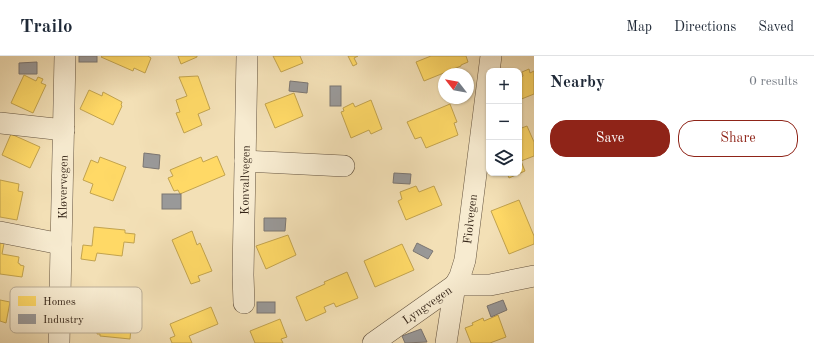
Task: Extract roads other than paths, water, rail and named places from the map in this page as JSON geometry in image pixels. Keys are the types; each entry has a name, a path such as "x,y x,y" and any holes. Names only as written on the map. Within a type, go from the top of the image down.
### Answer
{"street":[{"name":"Kløvervegen","path":"60,287 65,56"},
{"name":"Konvallvegen","path":"244,303 247,56"},
{"name":"Fiolvegen","path":"446,343 455,285 460,276 465,260 491,56"},
{"path":"0,123 64,130"},
{"path":"245,161 344,166"},
{"path":"0,232 61,244"},
{"name":"Lyngvegen","path":"373,343 455,285 490,285 534,276"},
{"name":"Kløvervegen","path":"59,333 59,343"}]}
